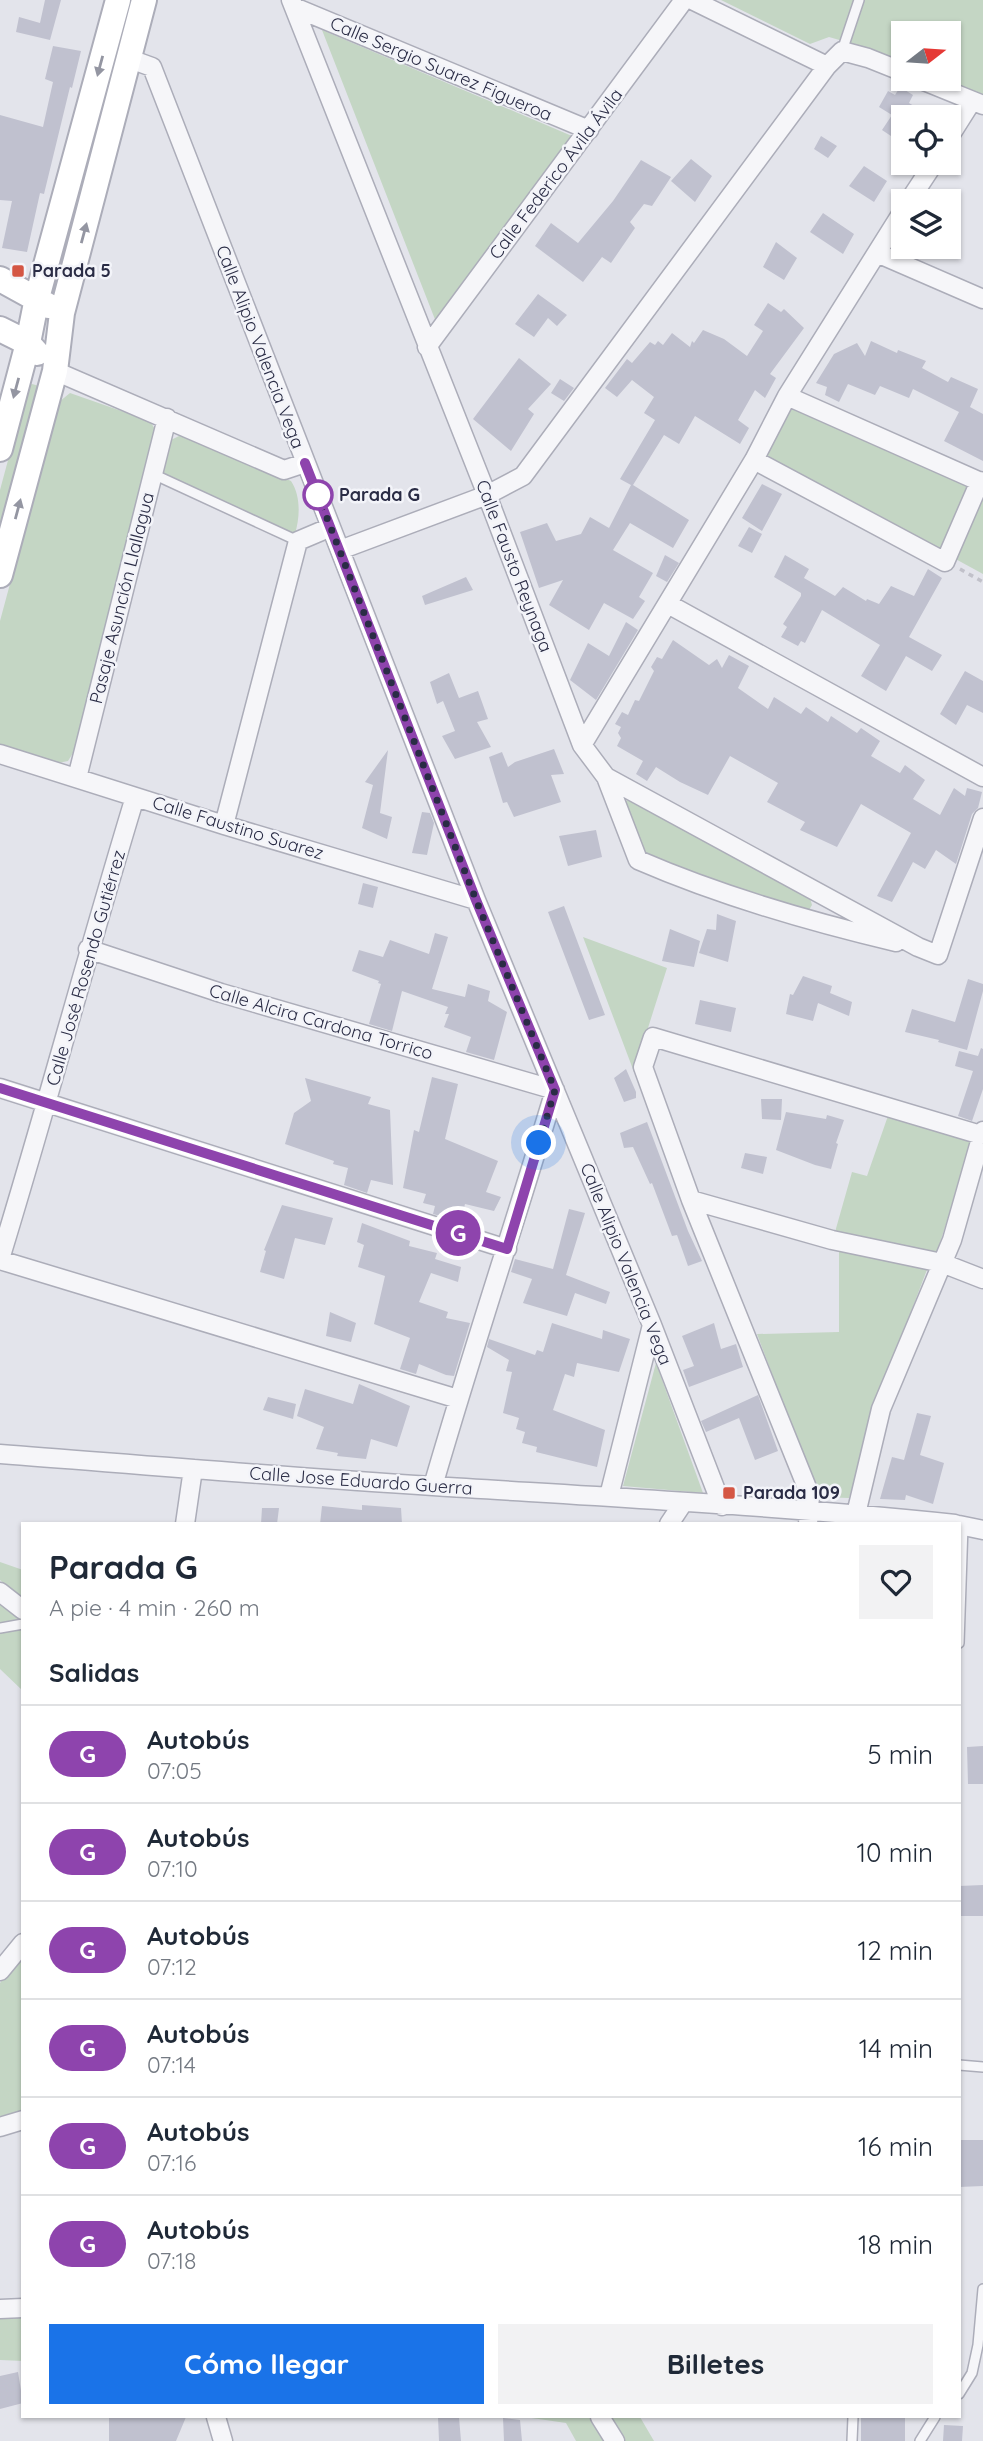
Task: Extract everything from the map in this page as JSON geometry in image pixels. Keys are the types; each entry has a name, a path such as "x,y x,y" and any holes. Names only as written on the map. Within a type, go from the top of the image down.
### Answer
{"main road":[{"path":"0,449 37,298 118,0"},
{"path":"0,575 55,371 62,313 144,0"},
{"path":"0,279 62,313"},
{"path":"0,329 28,343 55,371"}],"street":[{"name":"Calle Federico Ávila Ávila","path":"427,347 684,0"},
{"path":"692,0 827,66"},
{"name":"Calle Sergio Suarez Figueroa","path":"292,4 589,130"},
{"name":"Calle Fausto Reynaga","path":"292,4 487,495 582,745 606,777 918,947 938,955 983,818"},
{"path":"340,550 487,495 523,475 827,66 842,51 891,67"},
{"name":"Calle Alipio Valencia Vega","path":"130,59 152,66 476,900 652,1325 722,1506"},
{"path":"948,91 978,103 961,123"},
{"path":"582,745 754,460 787,396 891,230"},
{"path":"877,253 983,299"},
{"path":"55,371 284,470 305,463"},
{"path":"754,460 946,562 981,482 787,396"},
{"name":"Pasaje Asunción Llallagua","path":"77,778 167,418"},
{"path":"224,825 298,541 331,527"},
{"path":"668,604 983,777"},
{"name":"Calle Faustino Suarez","path":"0,754 224,825 476,900"},
{"path":"606,777 638,860 693,884 816,923 918,947"},
{"name":"Calle José Rosendo Gutiérrez","path":"0,1260 48,1104 88,949 135,797"},
{"name":"Calle Alcira Cardona Torrico","path":"88,949 221,993 555,1090"},
{"path":"856,1514 881,1409 952,1240 982,1133 653,1037 643,1067 691,1200 810,1495 808,1518 856,1514 931,1522"},
{"path":"0,1088 507,1249"},
{"path":"433,1486 555,1090"},
{"path":"691,1200 832,1240 942,1264 983,1279"},
{"path":"0,1260 458,1399"},
{"path":"609,1496 652,1325"},
{"name":"Calle Jose Eduardo Guerra","path":"0,1454 433,1486 609,1496 722,1506 808,1518"},
{"path":"185,1522 193,1469"},
{"path":"670,1522 683,1503"},
{"path":"961,1525 983,1530"},
{"path":"0,1592 21,1608"},
{"path":"0,1971 21,1945"},
{"path":"0,2127 21,2121"},
{"path":"0,2309 21,2308"},
{"path":"216,2418 223,2441"},
{"path":"601,2418 615,2441"}],"lane":[{"path":"842,51 859,0"},
{"path":"153,474 298,541"},
{"path":"0,1628 21,1624"},
{"path":"961,2065 983,2067"},
{"path":"961,2391 972,2373 978,2345 983,2289"},
{"path":"852,2441 853,2418"},
{"path":"920,2441 934,2418"}],"path":[{"path":"946,562 983,582"}],"green space":[{"path":"721,0 983,0 983,95 961,86 961,21 891,21 891,57 829,37 810,44"},
{"path":"322,30 572,136 436,322"},
{"path":"28,386 39,386 0,546 0,490"},
{"path":"70,393 150,421 156,431 73,753 68,761 58,763 0,746 0,621 59,402"},
{"path":"792,408 983,492 983,574 765,455"},
{"path":"179,436 291,481 297,493 299,507 295,534 163,473 171,440"},
{"path":"630,800 810,898 812,905 809,910 800,912 669,868 643,852 621,805"},
{"path":"583,937 667,968 634,1072"},
{"path":"889,1113 974,1137 936,1255 835,1232 852,1172 867,1176"},
{"path":"839,1249 928,1267 879,1396 849,1498 818,1497 757,1334 839,1332"},
{"path":"656,1363 703,1493 623,1486"},
{"path":"0,1562 21,1569 21,1600 0,1580"},
{"path":"0,1601 21,1619 21,1689 0,1669"},
{"path":"18,1960 21,1962 21,2112 0,2118 0,1983"},
{"path":"0,2317 21,2317 21,2361 0,2360"},
{"path":"532,2418 590,2418 605,2441 576,2441 566,2423"},
{"path":"609,2418 641,2418 654,2441 625,2441"}],"building":[{"path":"45,0 61,0 50,40 16,32 19,17 40,23"},
{"path":"53,46 81,51 72,88 70,87 44,194 40,193 27,252 2,248 12,201 0,200 0,115 43,127 53,82 45,79"},
{"path":"888,91 895,95 898,91 906,91 913,95 909,103 912,105 891,105 891,114 879,107"},
{"path":"891,116 891,136 882,130"},
{"path":"821,136 837,146 828,158 814,149"},
{"path":"691,159 712,176 695,202 671,181"},
{"path":"641,160 671,177 652,206 644,204 630,222 635,228 611,263 602,257 583,282 535,246 551,223 578,243 613,201"},
{"path":"864,166 887,181 874,202 849,186"},
{"path":"823,213 854,234 843,254 810,232"},
{"path":"776,242 797,258 784,280 763,267"},
{"path":"538,294 567,315 557,326 548,318 534,337 515,324"},
{"path":"768,303 781,312 784,309 804,328 770,374 776,378 765,398 755,390 738,420 749,428 740,444 695,416 679,444 664,435 633,485 689,520 673,548 630,523 613,550 653,573 639,597 645,601 633,619 604,603 589,630 549,605 563,580 539,588 520,532 547,523 556,541 581,534 590,517 609,528 631,485 620,479 655,420 644,413 654,397 632,380 617,397 605,388 627,359 632,363 650,342 655,345 658,341 663,345 672,333 690,347 703,330 724,339 747,356 763,331 754,325"},
{"path":"871,341 897,353 898,350 926,361 922,368 948,382 951,377 978,389 970,407 983,414 983,461 944,441 959,412 913,389 909,398 880,386 875,395 848,384 839,402 825,395 827,387 816,383 834,354 857,343 865,356"},
{"path":"519,358 551,384 528,409 534,414 511,451 473,419"},
{"path":"560,379 574,388 564,401 551,393"},
{"path":"762,484 782,494 762,531 742,518"},
{"path":"749,527 762,534 752,553 738,546"},
{"path":"665,555 679,563 667,582 656,576"},
{"path":"785,555 809,569 804,578 835,596 843,587 866,601 867,599 879,604 891,586 914,596 928,569 942,578 909,637 942,655 932,671 906,656 886,691 861,676 880,645 822,610 805,643 801,641 798,646 781,637 787,627 783,624 801,596 801,593 774,577"},
{"path":"466,577 473,590 425,605 422,596"},
{"path":"626,622 638,630 596,700 570,680 588,643 609,656"},
{"path":"673,640 709,665 717,659 722,668 729,655 749,666 738,688 768,709 774,697 801,714 806,707 828,722 831,716 857,733 861,728 880,741 871,756 900,773 905,765 925,780 913,799 940,815 954,788 965,796 967,788 982,792 956,864 936,850 925,869 913,862 892,902 877,896 911,833 861,804 837,847 800,830 805,822 767,802 778,783 730,756 708,795 656,767 647,781 636,774 643,761 617,746 621,738 618,733 621,727 615,724 622,712 628,715 635,700 639,701 654,671 651,667 657,657 662,659"},
{"path":"965,671 983,681 983,713 967,705 956,725 940,714"},
{"path":"449,673 459,698 478,691 488,719 477,722 491,747 455,759 442,736 455,731 443,701 437,704 430,682"},
{"path":"554,749 564,774 551,775 561,802 514,817 507,802 503,803 489,757 502,752 508,767 515,762"},
{"path":"388,750 380,813 392,817 387,839 362,828 373,785 365,782"},
{"path":"422,812 430,813 434,823 427,855 412,853"},
{"path":"596,830 602,857 568,866 559,836"},
{"path":"363,883 378,887 373,908 358,904"},
{"path":"564,906 605,1015 589,1020 548,912"},
{"path":"717,914 736,921 728,962 699,953 707,929 716,930"},
{"path":"670,929 700,941 694,967 662,961"},
{"path":"435,933 448,937 432,989 465,997 468,984 490,991 488,1001 507,1012 494,1060 466,1052 471,1037 444,1027 449,1014 445,1014 448,1007 402,991 392,1031 369,1024 381,984 352,971 359,950 383,957 390,940 429,954"},
{"path":"803,976 832,986 830,993 852,1002 849,1016 818,1003 813,1021 786,1014 790,994 793,995"},
{"path":"968,979 983,984 983,991 967,1050 905,1032 912,1009 955,1022"},
{"path":"700,1000 736,1008 731,1032 695,1024"},
{"path":"981,1048 983,1089 972,1121 958,1116 973,1071 955,1066 959,1051 978,1056"},
{"path":"626,1069 636,1098 624,1102 614,1078"},
{"path":"432,1077 458,1084 445,1139 498,1161 486,1192 501,1197 494,1211 465,1204 461,1220 444,1217 433,1214 435,1206 423,1203 426,1194 403,1188 414,1130 419,1132"},
{"path":"305,1078 371,1097 368,1104 390,1110 393,1185 371,1180 367,1193 344,1185 348,1168 285,1144 294,1113 311,1101"},
{"path":"761,1099 782,1099 781,1120 762,1119"},
{"path":"786,1112 826,1119 827,1115 844,1120 831,1169 776,1150"},
{"path":"647,1122 702,1261 688,1266 677,1235 672,1236 652,1183 650,1184 633,1147 624,1148 620,1133"},
{"path":"745,1153 767,1157 763,1174 741,1168"},
{"path":"282,1205 333,1218 325,1245 295,1238 284,1279 260,1272 266,1251 264,1250"},
{"path":"569,1209 585,1213 566,1275 610,1292 606,1304 575,1293 567,1316 523,1303 532,1279 511,1272 515,1259 553,1269"},
{"path":"362,1223 410,1241 409,1246 437,1253 435,1259 461,1267 458,1282 431,1273 419,1302 448,1312 446,1318 470,1323 454,1376 419,1364 416,1374 400,1369 410,1338 374,1324 385,1276 358,1267 364,1245 357,1242"},
{"path":"330,1312 356,1323 351,1342 326,1336"},
{"path":"552,1323 602,1339 603,1330 630,1339 619,1372 577,1363 574,1377 565,1374 553,1410 605,1430 597,1467 536,1452 537,1447 522,1443 525,1432 516,1429 519,1418 503,1413 512,1372 506,1371 509,1360 487,1347 489,1339 535,1355 537,1350 543,1352"},
{"path":"714,1323 721,1349 736,1344 743,1367 689,1387 683,1370 694,1366 682,1336"},
{"path":"359,1384 410,1406 397,1447 371,1439 366,1459 337,1456 338,1453 316,1449 324,1427 297,1416 305,1389 353,1404"},
{"path":"758,1395 778,1451 755,1460 739,1418 706,1432 701,1421"},
{"path":"268,1397 296,1404 293,1419 263,1410"},
{"path":"917,1413 931,1416 920,1455 944,1463 933,1504 906,1495 905,1500 880,1499 892,1457 904,1460"},
{"path":"362,1505 401,1508 402,1522 320,1522 322,1506 362,1510"},
{"path":"262,1508 279,1508 277,1522 261,1522"},
{"path":"983,1746 983,1784 968,1784 967,1747"},
{"path":"983,1885 983,1916 961,1916 961,1886"},
{"path":"961,2140 983,2140 983,2186 961,2187"},
{"path":"18,2372 21,2404 0,2409 0,2376"},
{"path":"109,2418 186,2418 176,2441 109,2441"},
{"path":"438,2418 459,2418 461,2441 439,2441"},
{"path":"503,2418 520,2420 522,2441 504,2441"},
{"path":"861,2418 905,2418 905,2441 861,2441"},
{"path":"944,2425 963,2426 962,2441 943,2441"}],"bus line":[{"name":"G","path":"0,1088 507,1249 555,1090 476,900 305,463"}],"place":[{"name":"Parada 5","path":"18,271"},
{"name":"Parada G","path":"318,495"},
{"name":"Parada 109","path":"729,1493"}],"route":[{"path":"318,495 476,900 555,1090 539,1143"}]}
